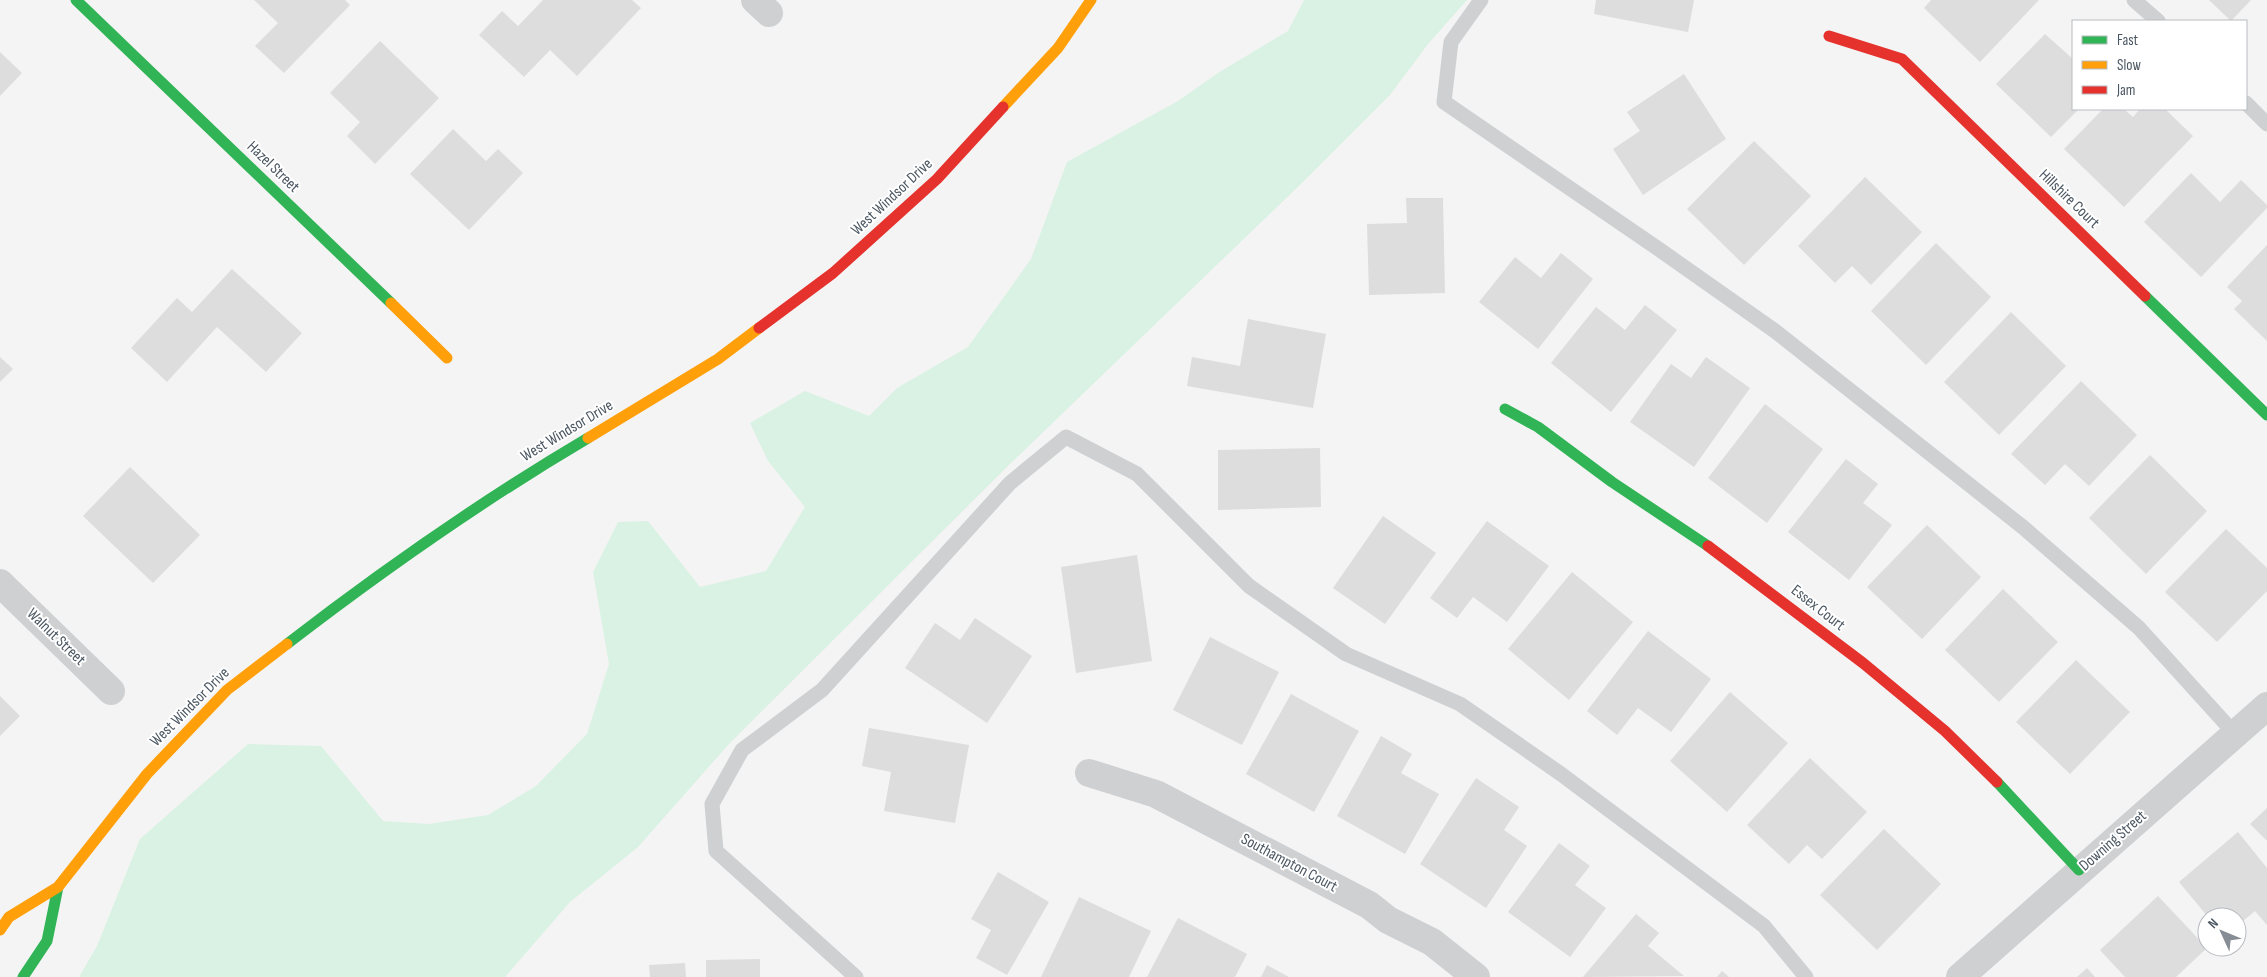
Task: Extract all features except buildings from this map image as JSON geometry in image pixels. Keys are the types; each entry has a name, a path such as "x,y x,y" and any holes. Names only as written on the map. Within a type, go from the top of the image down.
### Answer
{"street":[{"name":"Hazel Street","path":"76,0 447,358"},
{"name":"West Windsor Drive","path":"0,930 9,917 58,887 147,774 226,690 354,593 516,482 718,358 833,273 937,179 1058,48 1091,0"},
{"name":"Hillshire Court","path":"1829,36 1902,59 2267,415"},
{"name":"Essex Court","path":"1505,409 1538,427 1612,482 1670,519 1755,580 1863,663 1945,731 2013,798 2079,870"},
{"name":"Walnut Street","path":"0,583 112,691"},
{"name":"Downing Street","path":"1960,977 2267,706"},
{"name":"Southampton Court","path":"1089,773 1156,794 1369,905 1388,920 1432,942 1476,977"},
{"name":"West Windsor Drive","path":"23,977 47,940 58,887"}],"lane":[{"path":"1481,0 1451,42 1444,102 1775,331 2024,528 2139,628 2235,734"},
{"path":"2134,0 2157,20"},
{"path":"2247,104 2267,124"},
{"path":"856,977 716,851 712,804 742,750 822,690 1010,482 1066,437 1137,474 1249,586 1346,654 1460,704 1561,774 1764,926 1806,977"}],"green space":[{"path":"1304,0 1467,0 1428,44 1390,95 1306,179 1012,462 729,744 638,847 570,902 505,977 79,977 97,946 140,839 248,744 321,746 383,821 429,824 488,815 536,786 587,734 609,664 593,572 618,522 648,521 700,587 766,571 805,507 768,461 750,423 805,391 869,416 897,388 968,347 1031,259 1067,162 1178,101 1218,73 1288,31"}],"traffic: fast":[{"path":"76,0 391,303"},
{"path":"2145,296 2267,415"},
{"path":"1505,409 1538,427 1612,482 1708,546"},
{"path":"287,644 434,536 588,438"},
{"path":"1997,782 2079,870"},
{"path":"23,977 47,941 58,887"}],"traffic: slow":[{"path":"1003,107 1058,48 1091,0"},
{"path":"391,303 447,358"},
{"path":"588,438 718,359 759,328"},
{"path":"0,930 9,917 58,887 147,774 227,690 287,644"}],"traffic: jam":[{"path":"1829,36 1902,59 2145,296"},
{"path":"759,328 833,273 937,179 1003,107"},
{"path":"1708,546 1863,663 1945,731 1997,782"}]}
